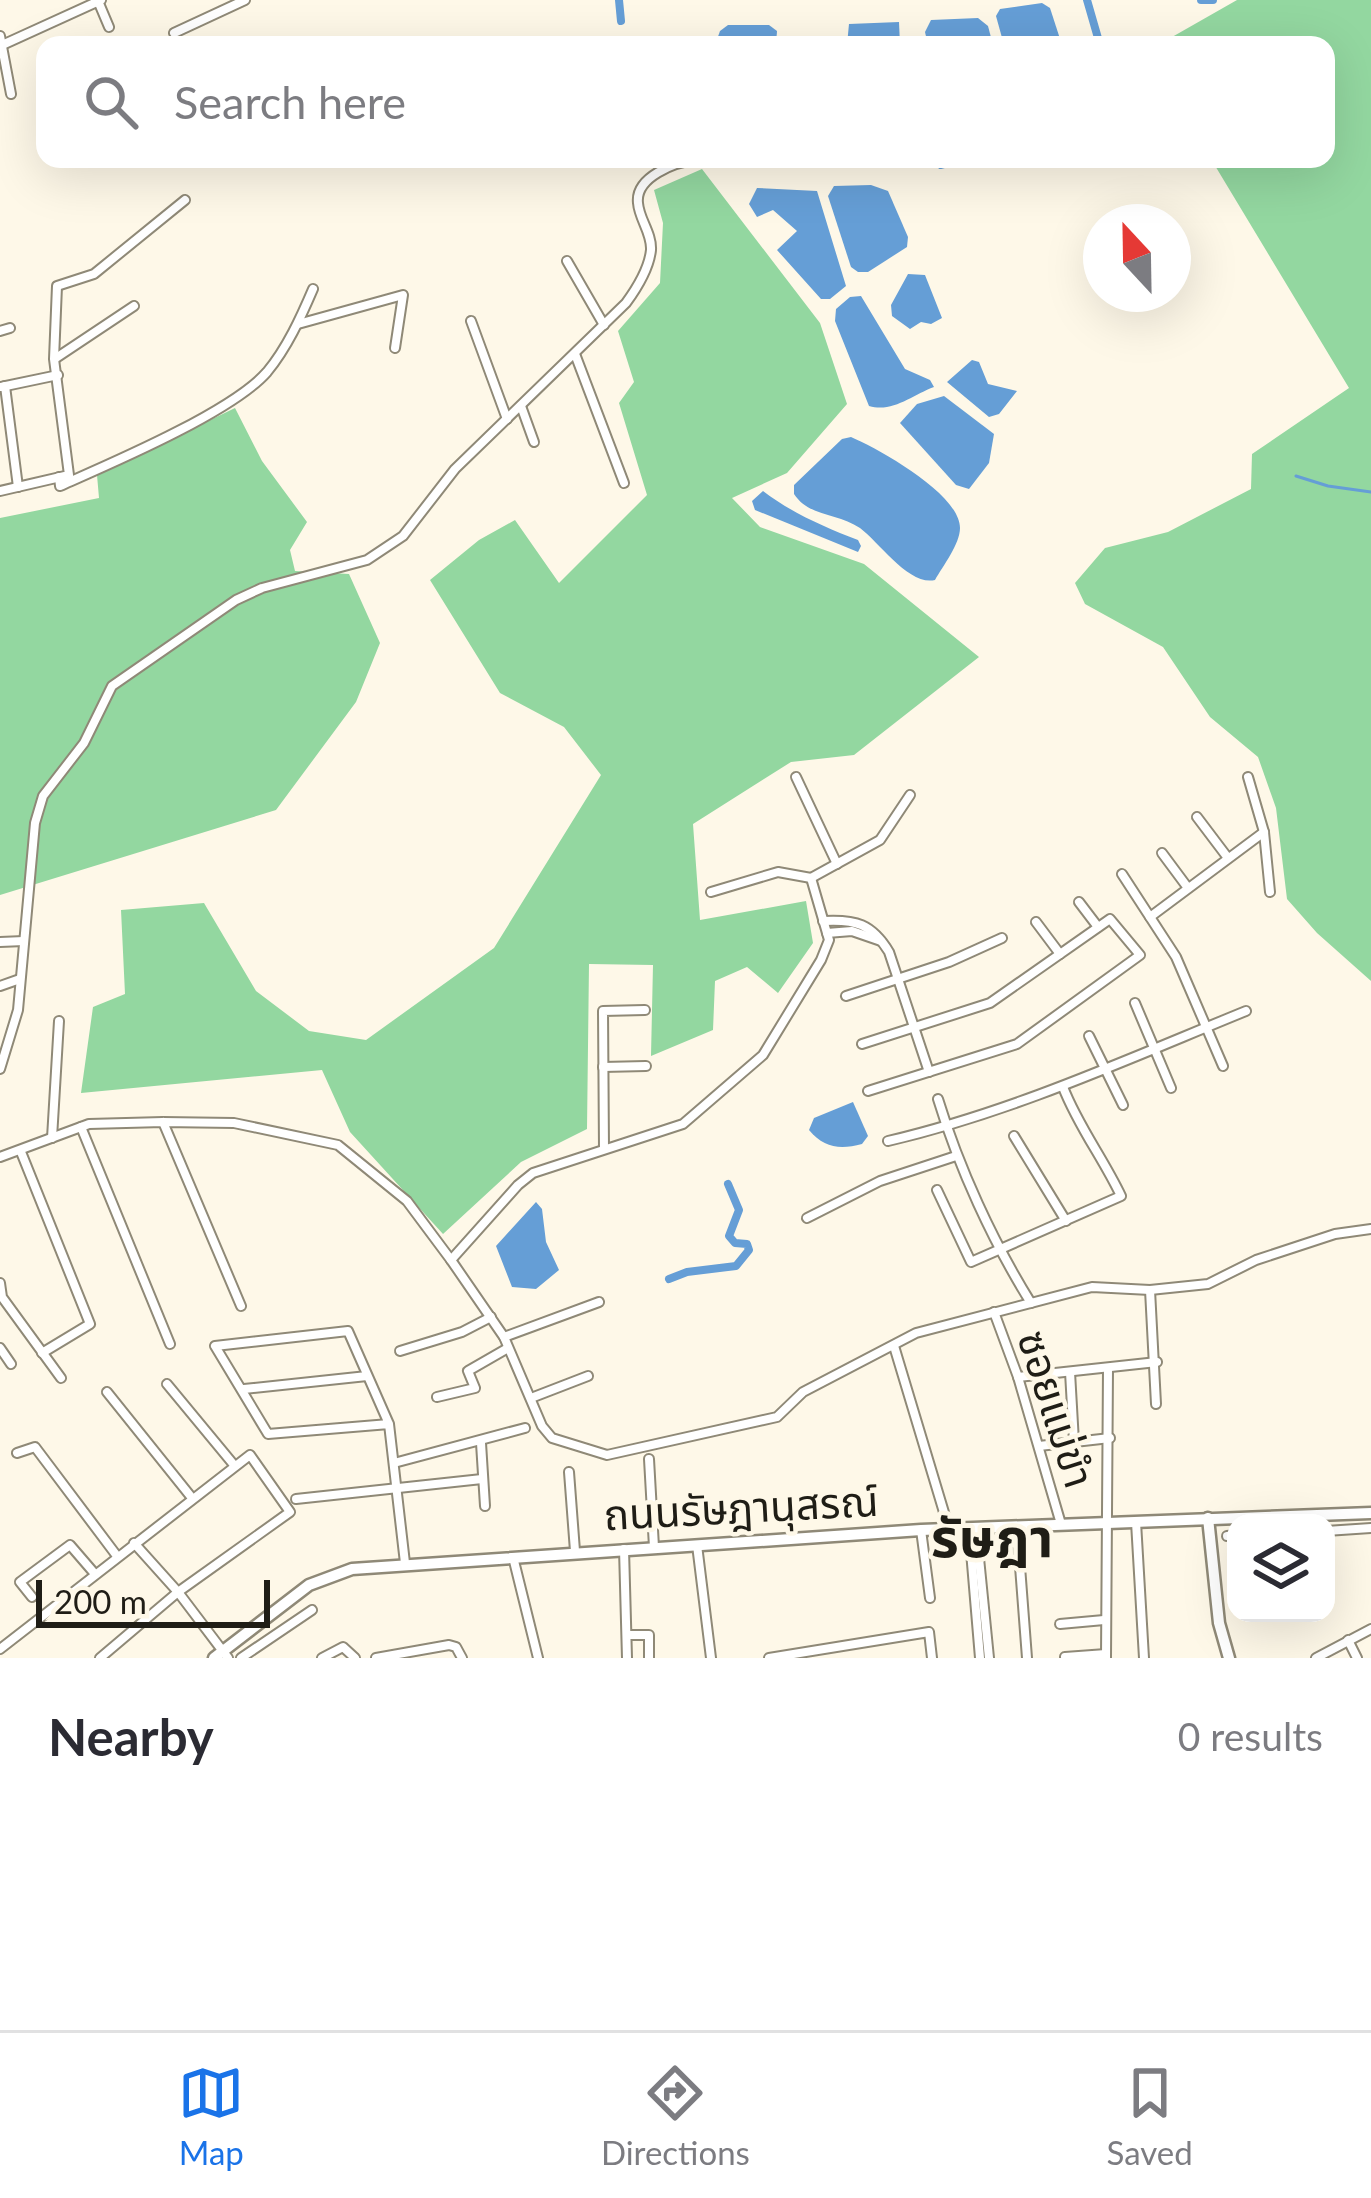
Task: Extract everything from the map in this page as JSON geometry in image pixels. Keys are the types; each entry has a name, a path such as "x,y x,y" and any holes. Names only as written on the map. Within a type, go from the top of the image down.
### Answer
{"street":[{"path":"11,94 1,42 99,0 110,27"},
{"path":"211,0 217,12"},
{"path":"174,34 245,0"},
{"path":"0,1069 18,1010 34,823 43,796 84,743 112,686 236,600 262,588 367,560 403,536 455,469 604,326 640,284 651,250 637,201 666,168"},
{"path":"0,491 69,475 54,359 57,286 94,274 185,200"},
{"path":"567,261 604,326"},
{"path":"58,477 60,485 220,407 266,374 298,324 313,289"},
{"path":"298,324 403,295 394,348"},
{"path":"54,359 134,306"},
{"path":"471,321 507,419"},
{"path":"574,354 624,483"},
{"path":"18,487 2,386 58,375"},
{"path":"520,406 534,442"},
{"path":"796,777 837,864"},
{"path":"1248,777 1264,832 1270,892"},
{"path":"711,892 778,872 811,878 880,840 907,799"},
{"path":"1197,817 1228,858"},
{"path":"1150,917 1264,832"},
{"path":"1162,853 1189,888"},
{"path":"1122,874 1176,956 1223,1066"},
{"path":"451,1260 533,1173 683,1124 763,1055 829,940 811,878"},
{"path":"1079,902 1098,927"},
{"path":"862,1044 990,1003 1110,919 1140,955 1017,1044 868,1091"},
{"path":"823,921 859,922 882,942 929,1072"},
{"path":"1036,922 1060,954"},
{"path":"826,933 852,931 882,942"},
{"path":"846,996 949,962 1002,938"},
{"path":"0,942 23,941"},
{"path":"0,986 20,979"},
{"path":"1135,1003 1172,1088"},
{"path":"604,1148 603,1011 645,1010"},
{"path":"888,1142 1063,1087 1246,1011"},
{"path":"52,1138 59,1021"},
{"path":"1089,1036 1123,1105"},
{"path":"603,1066 646,1066"},
{"path":"937,1190 970,1262 1121,1196 1075,1119 1063,1087"},
{"path":"938,1099 956,1156 1031,1303"},
{"path":"163,1122 241,1306"},
{"path":"0,1157 81,1127 163,1122 235,1123 338,1145 407,1201 451,1260 506,1342 552,1438 618,1455 777,1418 803,1392 916,1333 1091,1287 1150,1290 1208,1284 1256,1260 1335,1234 1371,1229"},
{"path":"81,1127 170,1344"},
{"path":"1014,1136 1066,1221"},
{"path":"21,1152 90,1324 42,1353"},
{"path":"808,1218 880,1181 956,1156"},
{"path":"0,1283 1,1297 61,1378"},
{"path":"1150,1290 1156,1403"},
{"path":"437,1397 475,1388 468,1371 506,1342 598,1302"},
{"name":"ซอยแม่ขำ","path":"994,1312 1061,1525"},
{"path":"400,1351 462,1332 491,1317"},
{"path":"389,1424 268,1434 215,1346 348,1331 389,1424 405,1564"},
{"path":"894,1346 949,1529"},
{"path":"0,1348 11,1364"},
{"path":"1018,1377 1157,1363"},
{"path":"1065,1657 1106,1656 1108,1369"},
{"path":"1070,1372 1074,1442"},
{"path":"244,1389 368,1376"},
{"path":"531,1398 588,1376"},
{"path":"167,1384 234,1465"},
{"path":"107,1392 192,1498"},
{"path":"394,1463 526,1428"},
{"path":"1039,1446 1110,1438"},
{"path":"481,1443 485,1506"},
{"path":"17,1454 35,1447 117,1556"},
{"path":"0,1649 250,1455 290,1512 178,1592 100,1658"},
{"path":"649,1459 655,1547"},
{"path":"569,1472 575,1551"},
{"path":"296,1499 482,1479"},
{"name":"ถนนรัษฎานุสรณ์","path":"1335,1514 1371,1513"},
{"path":"1341,1514 1341,1530"},
{"path":"1208,1518 1219,1623 1228,1658"},
{"name":"ถนนรัษฎานุสรณ์","path":"222,1655 309,1585 352,1568 921,1530 1227,1519"},
{"path":"1136,1522 1144,1658"},
{"path":"1017,1527 1027,1658"},
{"path":"973,1528 984,1658"},
{"path":"1335,1530 1371,1528"},
{"path":"921,1530 930,1598"},
{"path":"134,1543 178,1592 222,1655"},
{"path":"32,1597 20,1582 70,1545 95,1574"},
{"path":"697,1545 711,1658"},
{"path":"624,1549 627,1658"},
{"path":"513,1555 538,1658"},
{"path":"241,1658 312,1610"},
{"path":"1060,1624 1104,1620"},
{"path":"1316,1658 1371,1629"},
{"path":"770,1658 929,1632 932,1658"},
{"path":"627,1635 649,1635 650,1658"},
{"path":"1348,1640 1357,1658"},
{"path":"376,1658 454,1646 462,1658"},
{"path":"322,1658 343,1647 355,1658"}],"green space":[{"path":"1237,0 1371,0 1371,981 1287,899 1276,808 1258,757 1210,717 1163,647 1085,604 1075,583 1105,548 1168,532 1251,489 1252,454 1349,388 1216,168 1335,168 1335,36 1174,36"},
{"path":"702,169 820,323 847,404 787,473 732,498 760,527 864,564 979,657 854,755 791,762 693,824 700,920 806,901 813,943 778,993 747,967 715,981 713,1030 651,1056 653,965 589,964 587,1129 521,1162 443,1234 350,1132 322,1070 81,1093 93,1007 125,994 121,910 204,903 256,991 309,1031 366,1040 494,948 601,775 564,727 500,693 430,580 479,540 515,520 559,583 647,495 619,403 634,382 618,331 660,283 663,223 654,190"},
{"path":"235,408 262,461 307,522 290,550 295,571 349,574 380,643 356,702 276,810 0,895 0,518 99,498 97,475"}],"water":[{"path":"1042,3 1050,8 1059,36 1002,36 996,16 1000,9"},
{"path":"978,18 991,36 926,36 931,20"},
{"path":"899,22 900,36 848,36 849,24"},
{"path":"728,25 769,25 777,31 777,36 718,36"},
{"path":"871,185 888,191 908,237 907,247 868,272 858,272 851,267 828,196 834,186"},
{"path":"757,188 817,191 846,286 830,299 821,299 777,250 797,231 773,210 757,217 749,204"},
{"path":"908,274 925,275 942,318 910,329 892,316 891,305"},
{"path":"861,296 905,369 930,380 934,387 894,405 869,406 835,321 836,309 850,297"},
{"path":"972,360 979,362 988,384 1017,391 999,414 989,417 947,382"},
{"path":"944,396 994,434 989,463 969,489 956,485 900,423 917,404"},
{"path":"851,437 916,474 956,515 957,541 935,580 915,577 860,528 808,507 794,494 794,485 842,439"},
{"path":"763,491 809,519 858,540 858,552 755,510 752,501"},
{"path":"853,1102 868,1136 862,1144 833,1146 809,1130 814,1118"},
{"path":"536,1202 559,1270 536,1289 512,1287 496,1246"}],"waterway":[{"path":"619,0 621,21"},
{"path":"1087,0 1097,36"},
{"path":"1201,0 1213,0"},
{"path":"1296,476 1371,492"},
{"path":"669,1279 736,1266 749,1250 747,1244 735,1243 729,1236 739,1210 728,1184"}],"district":[{"name":"รัษฎา","path":"992,1538"}]}
